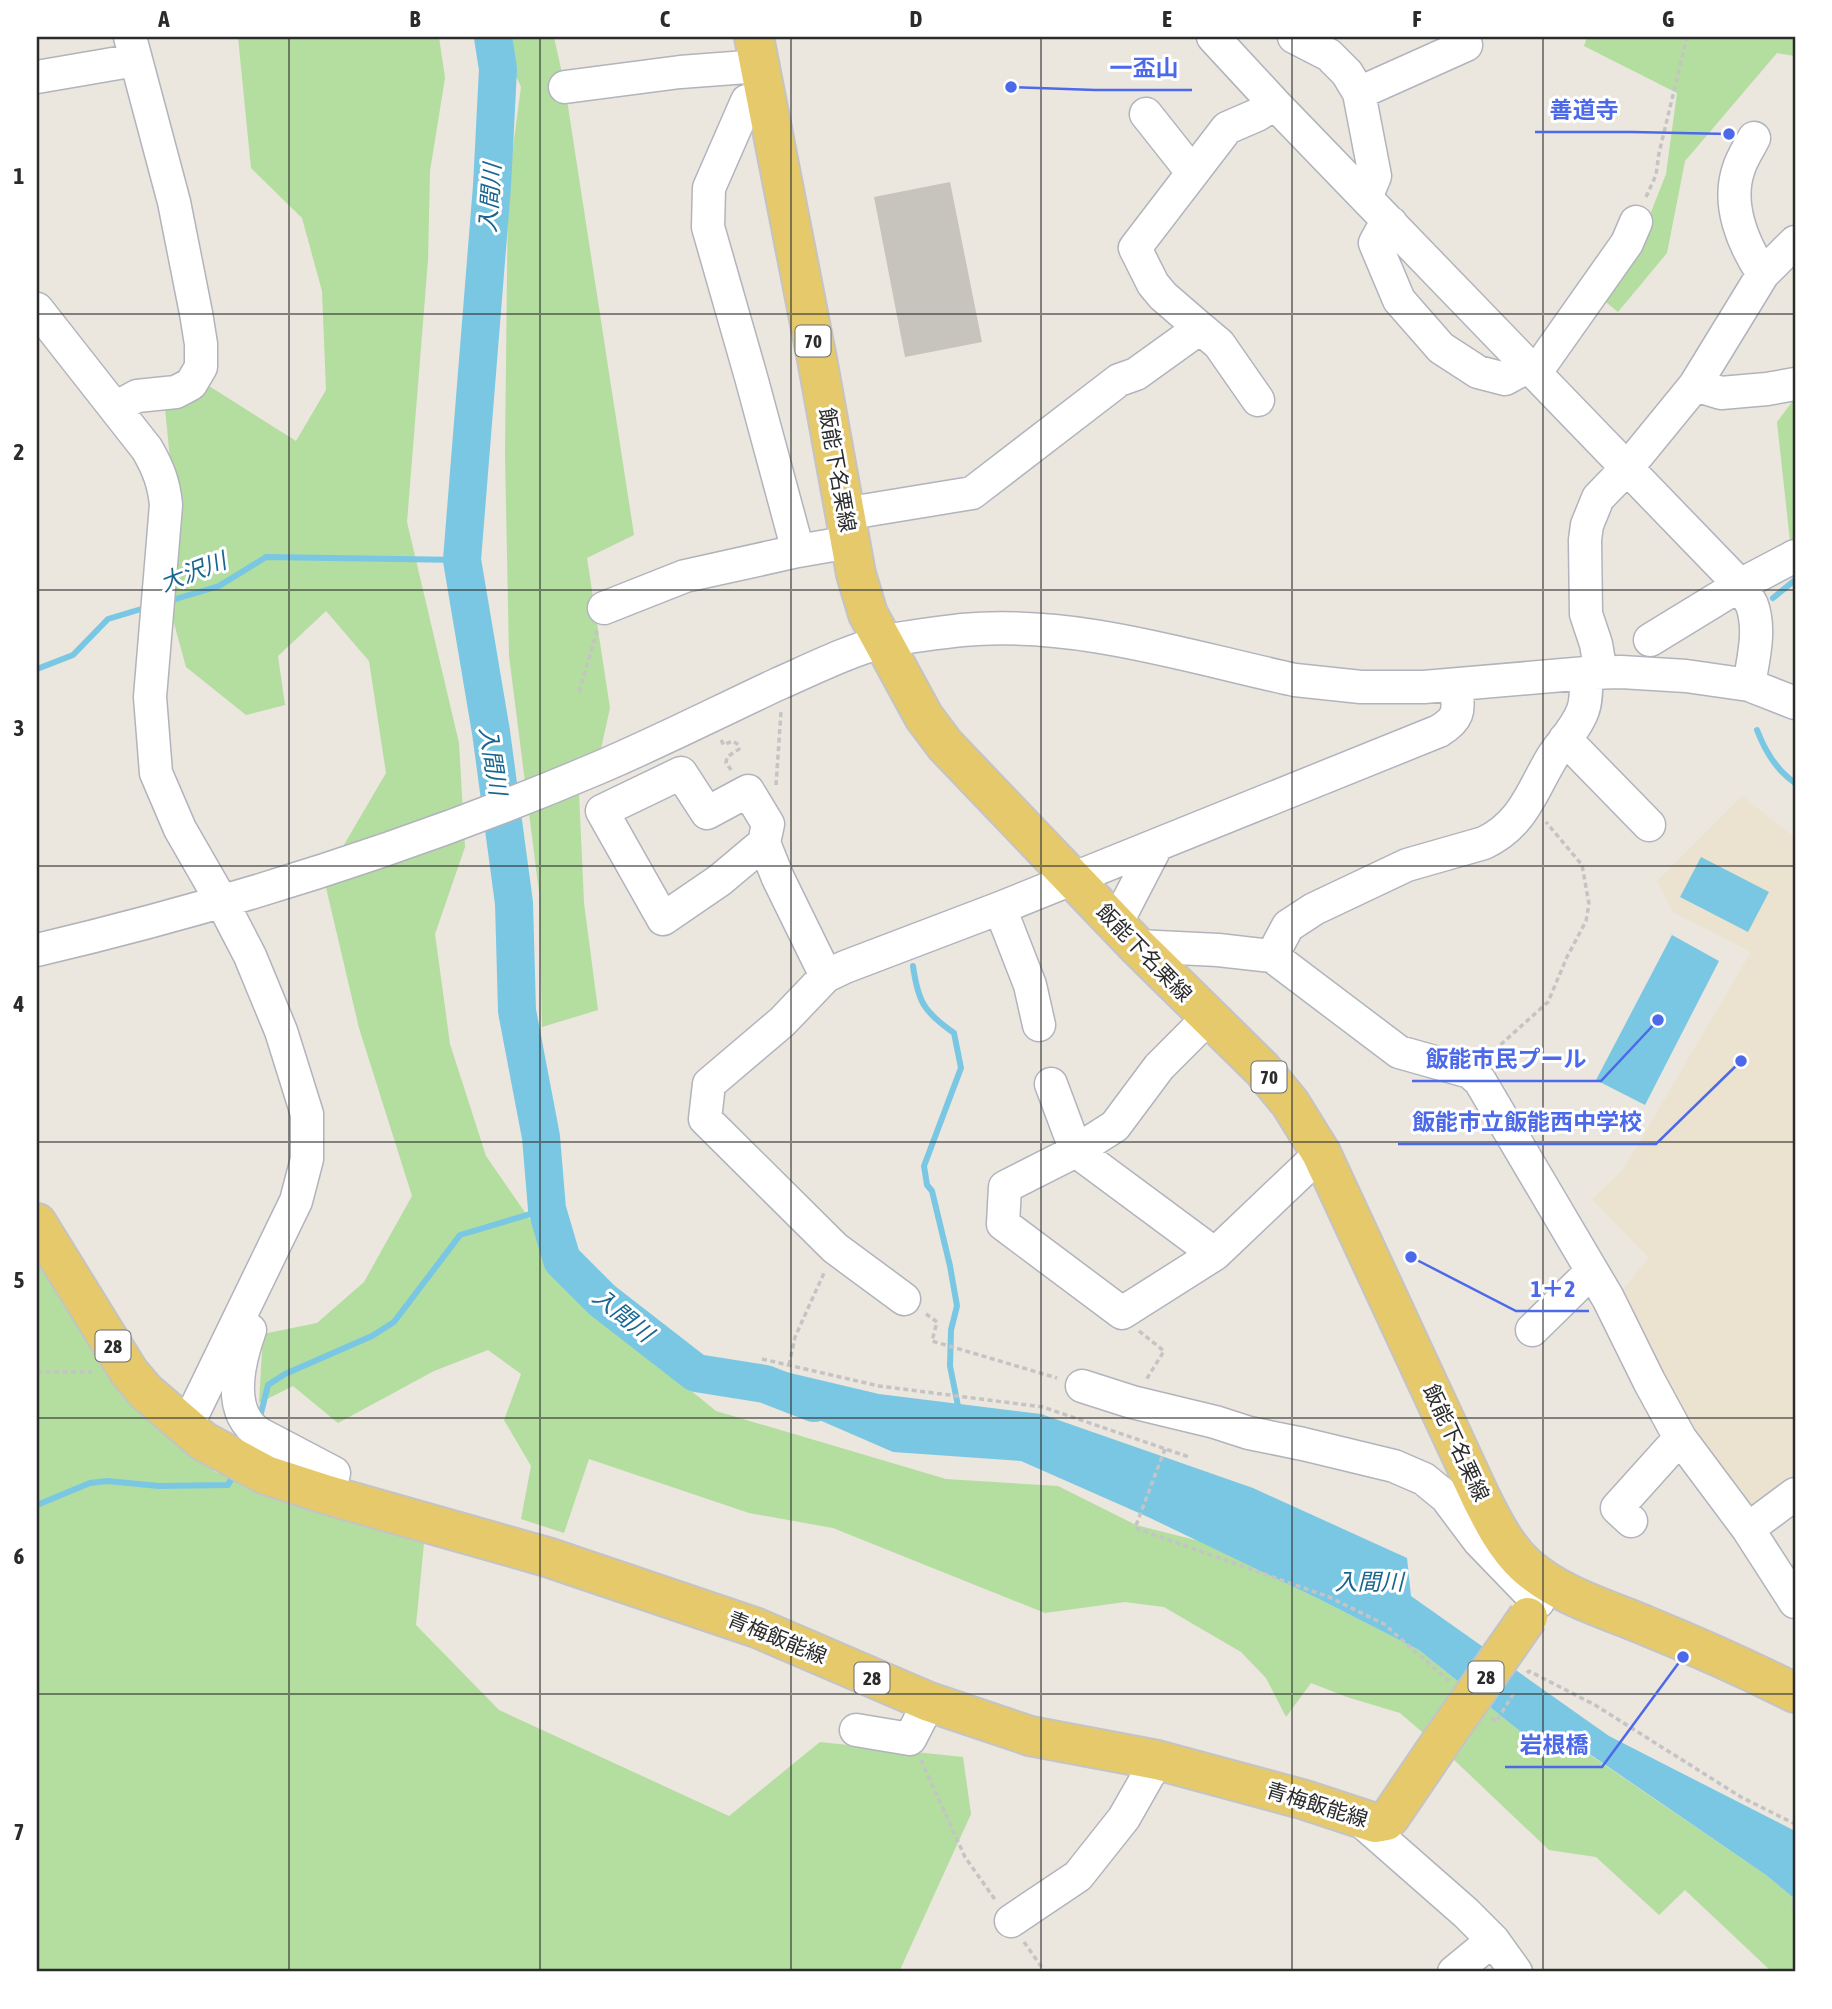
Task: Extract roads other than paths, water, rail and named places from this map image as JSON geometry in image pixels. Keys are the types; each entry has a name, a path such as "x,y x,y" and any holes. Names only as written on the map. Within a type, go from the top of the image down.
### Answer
{"main road":[{"name":"飯能下名栗線","path":"761,55 856,574 867,614 924,717 945,745 1071,878 1269,1078 1290,1103 1321,1153 1499,1532 1525,1564 1538,1601 1718,1656 1795,1693"},
{"name":"青梅飯能線","path":"37,1223 145,1392 200,1438 266,1475 547,1557 744,1623 929,1702 1030,1736 1157,1760 1306,1800 1359,1819 1381,1823 1390,1817 1538,1601"}],"street":[{"path":"1213,37 1740,585 1752,606 1755,627 1755,649 1749,685"},
{"path":"1294,37 1329,55 1347,73 1359,93 1374,176 1364,195"},
{"path":"1359,93 1466,45"},
{"path":"37,76 133,48 174,202 196,313 201,344 201,367 191,384 176,392 138,396 115,408"},
{"path":"565,87 680,72 761,55 747,100 709,188 708,227 798,551"},
{"path":"1258,400 1219,344 1163,296 1153,284 1136,248 1227,128 1275,104"},
{"path":"1146,114 1192,172"},
{"path":"1754,138 1739,166 1734,205 1751,256 1763,274"},
{"path":"1391,223 1381,232 1375,243 1399,300 1441,348 1478,372 1504,379 1531,367 1627,243 1636,222"},
{"path":"1272,957 1288,926 1314,909 1407,865 1484,843 1506,829 1529,802 1552,758 1582,713 1593,673 1596,644 1587,614 1587,525 1598,498 1628,467 1695,385 1763,274 1795,242"},
{"path":"37,309 147,449 159,470 166,505 150,697 156,774 180,829 250,956 281,1031 307,1114 307,1159 296,1201 265,1263 200,1438"},
{"path":"604,608 685,576 798,551 847,528 972,493 1119,380 1136,374 1200,328"},
{"path":"1695,385 1721,393 1795,384"},
{"path":"1650,640 1740,585 1795,556"},
{"path":"37,950 222,902 345,864 599,768 820,665 882,642 960,631 1046,629 1124,640 1295,680 1328,685 1456,685 1593,673 1686,676 1749,685 1795,703"},
{"path":"904,1299 835,1248 705,1119 709,1084 782,1022 826,976 1439,731 1452,723 1458,710 1456,685"},
{"path":"1565,738 1649,825"},
{"path":"766,833 720,880 663,919 602,811 681,772 706,813 747,792 766,833 778,878 826,976"},
{"path":"1157,845 1126,935 1272,957 1399,1052 1470,1072 1480,1081 1608,1298 1681,1438 1748,1529 1795,1602"},
{"path":"1000,908 1030,985 1039,1025"},
{"path":"1208,1018 1159,1067 1115,1126 1076,1152 1005,1187 1003,1224 1122,1313 1215,1254 1321,1153"},
{"path":"1051,1084 1076,1152 1215,1254"},
{"path":"265,1263 276,1268 249,1332 238,1371 238,1390 244,1417 256,1431 334,1473 328,1495"},
{"path":"1532,1330 1592,1271"},
{"path":"1082,1386 1249,1433 1394,1466 1424,1479 1446,1497 1479,1541 1538,1601"},
{"path":"1631,1521 1617,1508 1681,1438"},
{"path":"1748,1529 1795,1494"},
{"path":"856,1730 910,1739 929,1702"},
{"path":"1010,1921 1078,1876 1124,1818 1157,1760"},
{"path":"1359,1819 1466,1913 1493,1940 1516,1972"},
{"path":"1454,1972 1493,1940"}],"water":[{"path":"1701,857 1769,892 1748,932 1680,897"},
{"path":"1672,935 1719,961 1645,1105 1596,1080"},
{"name":"入間川","path":"769,1368 879,1394 1041,1414 1253,1488 1407,1558 1411,1596 1609,1736 1795,1831 1795,1899 1766,1875 1591,1755 1551,1756 1419,1650 1148,1517 1021,1461 893,1452 764,1396"}],"waterway":[{"name":"入間川","path":"493,37 498,69 492,186 462,560 491,732 514,903 517,1011 541,1137 547,1209 562,1260 602,1300 696,1373 765,1384 814,1403"},
{"name":"大沢川","path":"169,601 219,586 266,557 462,560"},
{"path":"1773,598 1795,580"},
{"name":"大沢川","path":"37,669 73,655 108,619 148,607"},
{"path":"1757,730 1772,760 1795,783"},
{"path":"913,966 917,989 924,1005 954,1033 961,1068 924,1166 950,1266 957,1306 951,1330 950,1366 959,1411"},
{"path":"259,1421 268,1385 285,1374 372,1336 394,1322 460,1235 547,1209"},
{"path":"37,1505 90,1483 107,1481 159,1486 228,1485 235,1472"}],"place":[{"name":"一盃山","path":"1011,87"},
{"name":"善道寺","path":"1729,134"},
{"name":"飯能市民プール","path":"1658,1020"},
{"name":"飯能市立飯能西中学校","path":"1741,1061"},
{"name":"1＋2","path":"1411,1257"},
{"name":"岩根橋","path":"1683,1657"}]}
